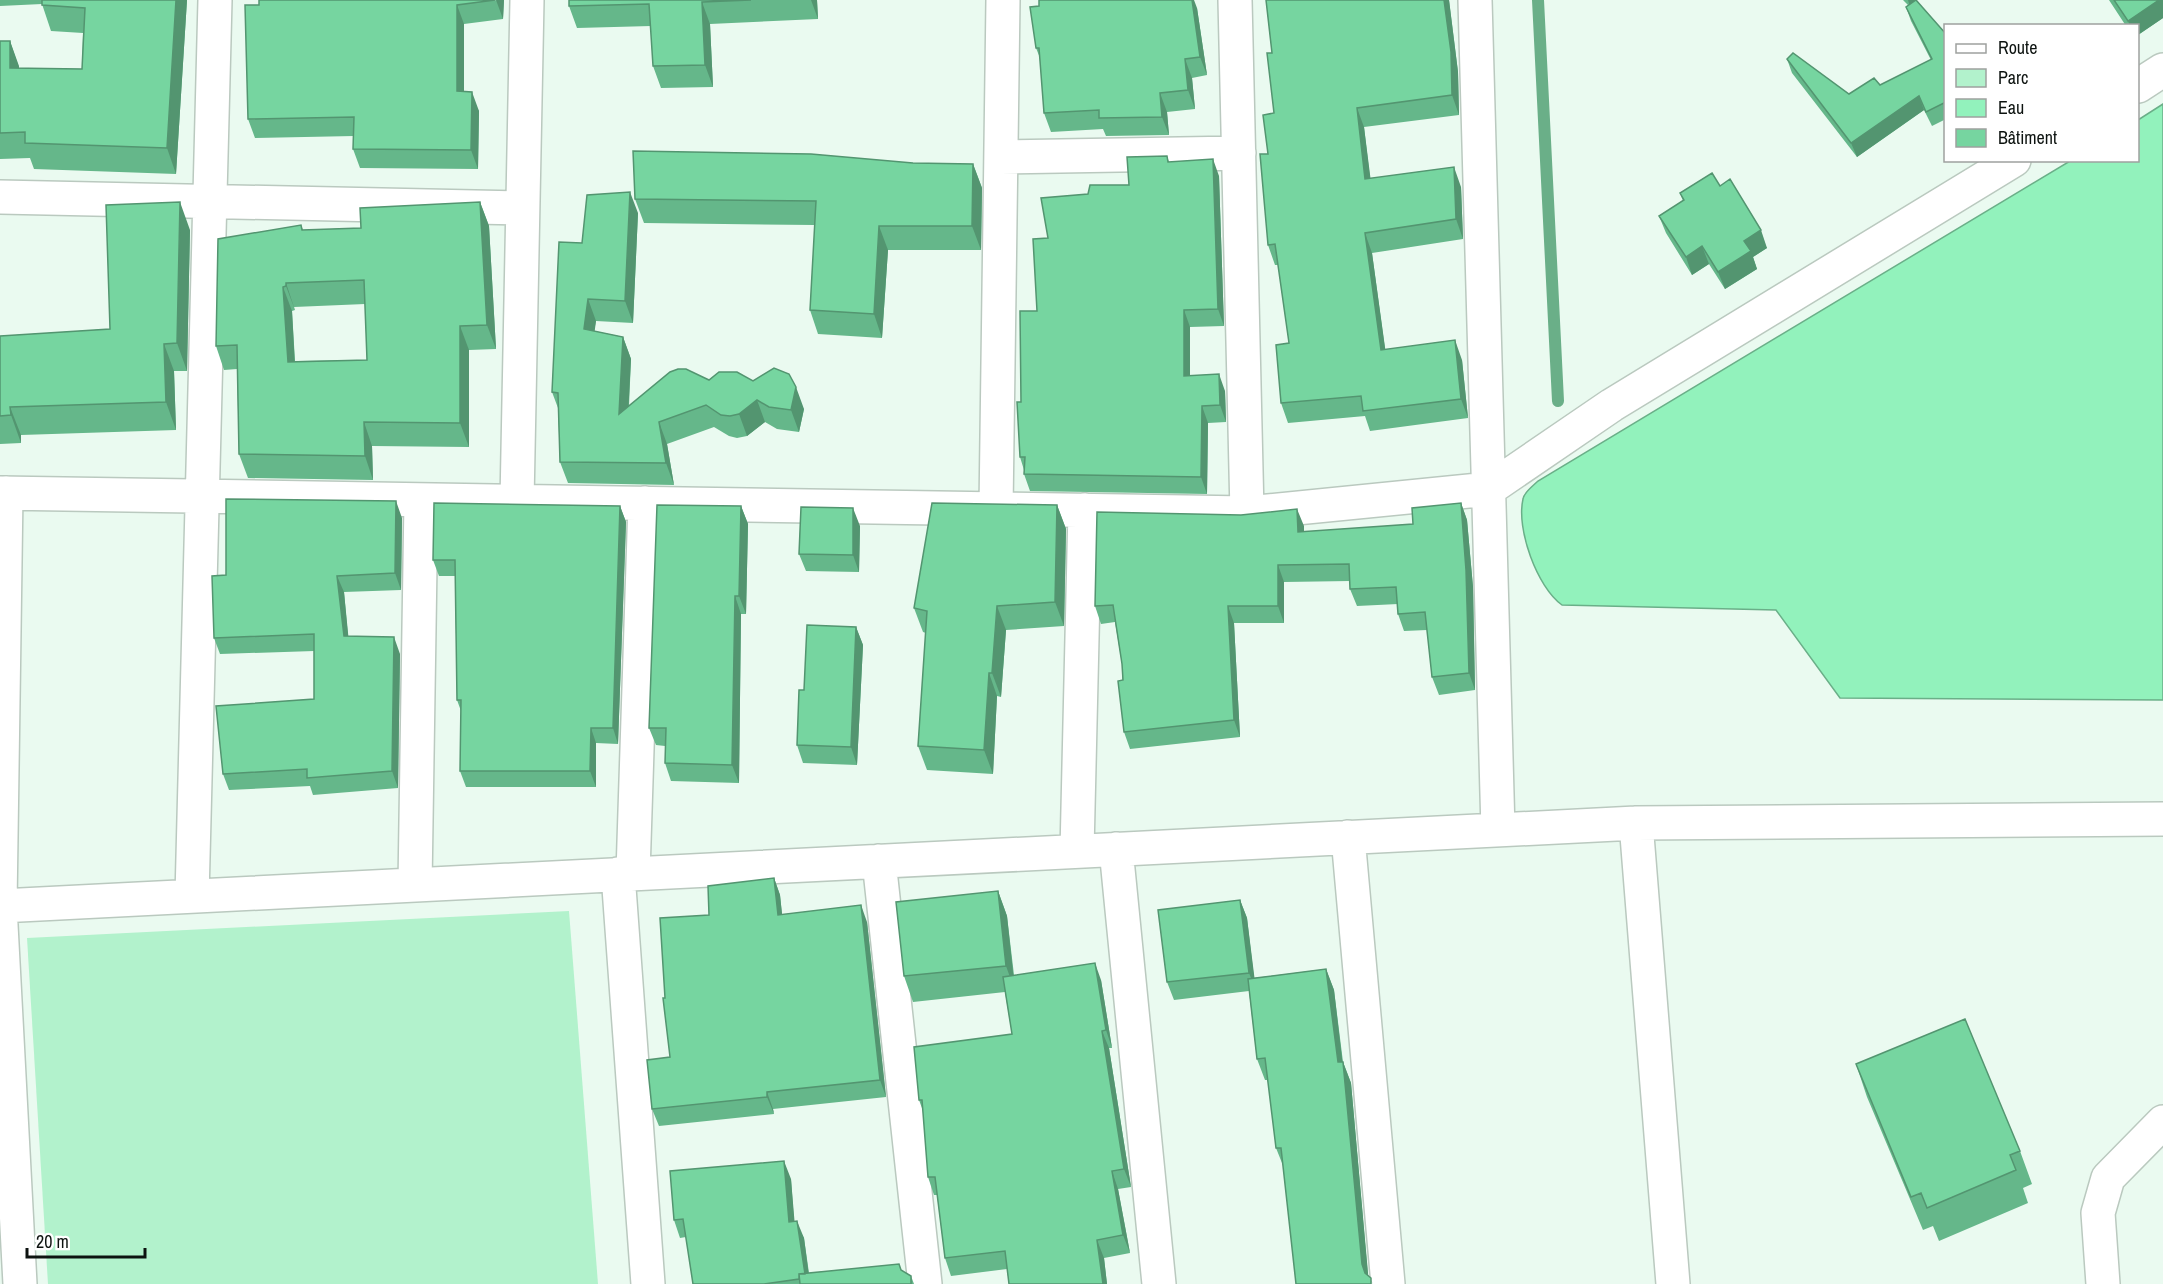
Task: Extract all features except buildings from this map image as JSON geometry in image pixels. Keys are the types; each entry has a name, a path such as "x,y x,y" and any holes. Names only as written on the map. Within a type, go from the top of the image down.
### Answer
{"street":[{"path":"192,896 215,0"},
{"path":"517,501 527,0"},
{"path":"996,508 1003,0"},
{"path":"1235,0 1247,513"},
{"path":"1475,0 1498,830"},
{"path":"2139,85 2163,70"},
{"path":"1001,157 1239,153"},
{"path":"20,1284 0,906 3,493 1247,513 1489,489 1612,405 2011,162"},
{"path":"0,197 522,208"},
{"path":"415,885 421,500"},
{"path":"645,503 626,874 648,1284"},
{"path":"1077,851 1085,510"},
{"path":"0,906 1636,823 2163,819"},
{"path":"1636,823 1672,1284"},
{"path":"1348,837 1388,1284"},
{"path":"1116,849 1159,1284"},
{"path":"879,861 925,1284"},
{"path":"2103,1284 2098,1213 2108,1178 2163,1122"}],"green space":[{"path":"569,911 598,1284 48,1284 27,938"}],"water":[{"path":"2163,104 2163,700 1840,698 1776,610 1562,605 1553,597 1544,585 1530,556 1523,526 1524,496 1538,481 2068,162 2139,162 2139,119"}],"waterway":[{"path":"1538,0 1558,401"}]}
